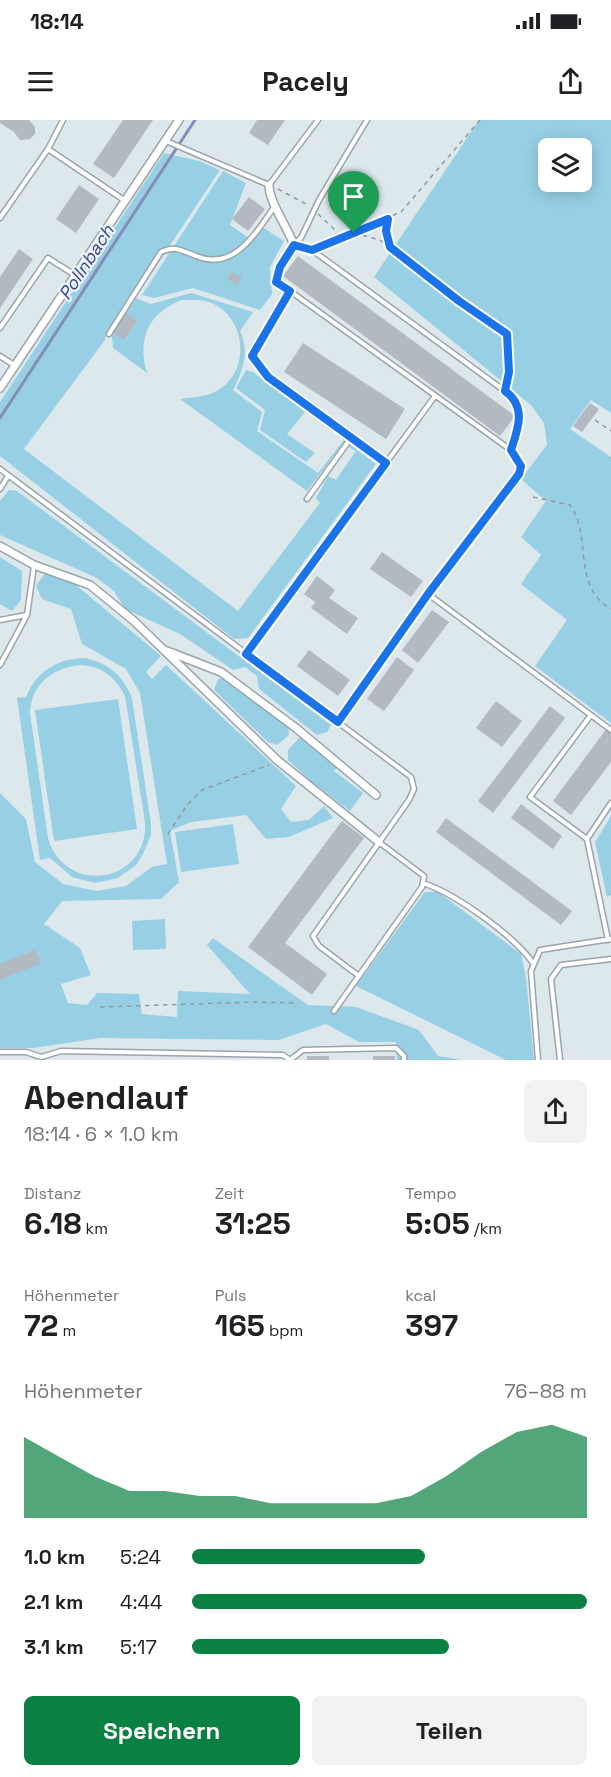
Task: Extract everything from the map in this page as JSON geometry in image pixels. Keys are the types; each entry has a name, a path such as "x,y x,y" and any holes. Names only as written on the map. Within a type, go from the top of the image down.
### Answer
{"street":[{"path":"0,388 179,120"},
{"path":"269,184 269,198 284,218 294,245 280,267 276,282 290,291"},
{"path":"0,546 34,565 90,585 162,648 277,760 379,842"},
{"path":"162,648 221,672 296,728 376,795"}],"lane":[{"path":"0,218 48,148 63,120"},
{"path":"166,141 269,184 318,120"},
{"path":"367,120 324,191 301,238 294,245 312,250 513,397 519,410 520,421 511,450"},
{"path":"48,148 124,200"},
{"path":"109,334 161,252 177,248 206,259 235,254 243,249 275,206"},
{"path":"0,328 48,258 75,275"},
{"path":"338,722 428,594 519,474 521,466 511,450 290,291 252,356 268,377 386,463"},
{"path":"0,356 15,365"},
{"path":"246,654 435,396"},
{"path":"307,499 351,438"},
{"path":"0,470 411,777 414,789 409,800 314,936 319,946 359,976"},
{"path":"0,489 8,476"},
{"path":"0,665 27,615 34,565"},
{"path":"428,594 611,730"},
{"path":"0,620 27,615"},
{"path":"538,1060 531,971 540,950 610,939 587,839 530,796 591,715"},
{"path":"587,839 611,803"},
{"path":"334,1011 423,883 424,876 379,842"},
{"path":"423,883 444,890 522,947 534,964"},
{"path":"561,1060 551,979 561,965 611,959"},
{"path":"0,1052 26,1052 41,1058 61,1051 72,1051 283,1055 290,1060 303,1050 396,1048 404,1056 404,1060"}],"path":[{"path":"312,250 401,212 480,120"},
{"path":"388,219 386,231 390,247"},
{"path":"354,233 380,240 459,301 507,334 509,372 505,391"},
{"path":"595,420 611,431"},
{"path":"533,497 570,505 576,514 586,578 593,593 611,609"},
{"path":"168,834 188,804 202,790 242,772 264,767 277,760"},
{"path":"100,1006 295,1003"}],"shaded area":[{"path":"479,120 611,120 611,413 591,400 570,429 611,457 611,723 535,666 567,620 521,584 541,555 521,537 546,501 521,479 547,445 544,423 531,405 374,277"},
{"path":"164,153 199,161 220,170 135,298 151,304 191,293 253,312 240,331 245,354 240,375 233,390 262,412 257,431 318,473 344,440 376,464 248,638 234,639 0,456 0,402","holes":["182,300 210,302 225,311 233,321 238,333 240,358 230,380 220,389 206,395 180,399 307,491 343,444 356,451 336,480 328,476 316,498 320,503 238,611 24,449 105,340 106,332 112,336 113,348 147,373 143,349 148,329 161,312"]},
{"path":"223,171 246,183 230,225 249,238 264,228 284,241 270,267 272,294 260,310 193,288 154,298 142,295"},
{"path":"246,370 253,372 305,412 287,434 315,453 306,462 260,430 265,410 236,388"},
{"path":"9,490 17,491 331,725 327,732 317,735 259,689 257,676 245,667 233,670 180,634 125,609 114,591 97,578 0,535 0,501"},
{"path":"0,557 22,571 21,600 12,611 0,604"},
{"path":"46,572 76,585 161,656 146,672 152,679 166,665 296,786 281,809 291,822 309,820 324,806 333,818 289,837 266,839 246,815 191,822 170,831 179,882 161,899 62,901 44,924 80,948 91,975 61,984 68,1003 87,1005 97,993 139,994 142,1014 177,1017 178,991 250,994 207,945 213,938 308,1005 356,1007 419,1030 438,1056 462,1060 397,1060 396,1042 359,1042 326,1024 279,1040 100,1038 34,1048 0,1048 0,793 26,819 35,862 63,884 97,891 126,886 152,867 167,864 140,693 126,669 82,644 71,609 42,599 36,586"},
{"path":"75,659 94,660 108,667 120,677 132,698 151,824 151,835 136,865 118,878 95,883 72,877 50,858 40,860 17,698 26,697 36,680 49,668","holes":["72,666 89,666 108,674 125,696 145,822 143,843 134,859 121,869 104,875 87,875 71,869 57,857 48,838 30,713 35,693 46,678"]},
{"path":"224,678 288,726 289,735 277,745 268,742 214,690 218,679"},
{"path":"118,699 137,829 54,841 35,710"},
{"path":"299,738 304,738 338,767 334,771 363,793 350,811 288,760 288,750"},
{"path":"611,816 611,895 607,897 595,842"},
{"path":"233,824 239,864 181,872 175,832"},
{"path":"425,892 438,892 521,954 526,978 534,1060 506,1060 356,986"},
{"path":"165,919 166,949 133,950 132,921"}],"building":[{"path":"0,120 29,120 35,127 35,134 30,139 20,140 14,132 0,123"},
{"path":"123,120 153,120 114,178 93,164"},
{"path":"257,120 285,120 268,145 249,133"},
{"path":"79,185 99,199 76,233 56,219"},
{"path":"249,197 265,209 248,231 232,219"},
{"path":"19,249 33,259 0,308 0,277"},
{"path":"298,256 515,416 500,436 283,276"},
{"path":"232,272 242,277 238,285 227,279"},
{"path":"126,313 137,321 124,340 114,333"},
{"path":"303,343 405,409 386,439 284,372"},
{"path":"590,403 599,409 582,432 573,426"},
{"path":"382,552 423,581 411,597 370,569"},
{"path":"317,576 335,590 329,598 358,618 347,634 311,608 315,602 304,594"},
{"path":"432,610 449,622 418,663 402,650"},
{"path":"309,650 350,680 338,696 297,666"},
{"path":"397,657 414,670 384,711 367,699"},
{"path":"496,701 522,721 502,747 476,728"},
{"path":"550,706 565,718 493,813 478,801"},
{"path":"607,728 611,732 611,762 571,815 553,801"},
{"path":"521,804 562,836 553,849 511,818"},
{"path":"446,818 572,911 561,925 436,832"},
{"path":"342,821 364,838 285,943 327,974 312,995 248,947"},
{"path":"35,950 41,963 0,980 0,964"},
{"path":"307,1056 329,1056 329,1060 307,1060"},
{"path":"373,1056 395,1056 395,1060 373,1060"}],"waterway":[{"name":"Pollnbach","path":"0,418 195,120"}],"route":[{"path":"388,219 386,231 390,247 459,301 507,334 509,372 505,391 513,397 519,410 520,421 511,450 515,453 521,466 519,474 428,594 338,722 246,654 386,463 268,377 252,356 290,291 276,282 280,267 294,245 312,250 354,233 388,219"}]}
